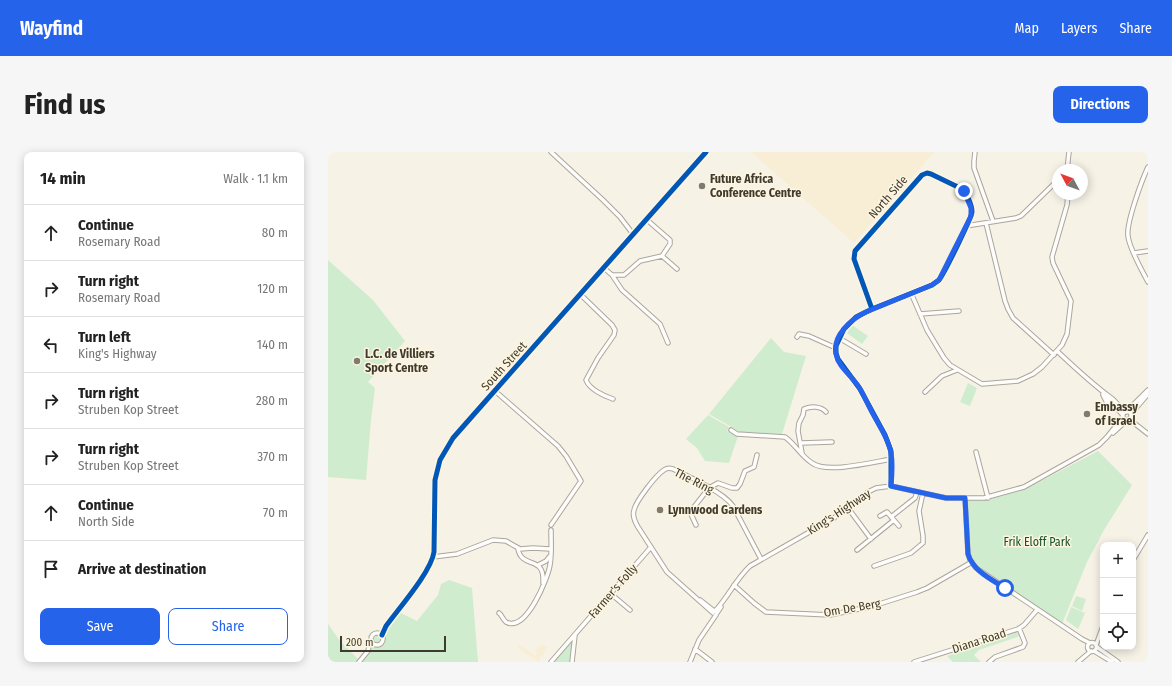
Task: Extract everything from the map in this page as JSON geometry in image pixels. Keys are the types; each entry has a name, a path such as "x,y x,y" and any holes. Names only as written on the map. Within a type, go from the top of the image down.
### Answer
{"street":[{"path":"551,152 611,208 633,234"},
{"name":"South Street","path":"382,635 386,626 426,572 433,557 436,480 440,460 453,438 706,152"},
{"path":"975,152 974,168 993,221"},
{"path":"1068,164 1070,152"},
{"path":"1148,167 1128,227 1128,238 1148,282"},
{"name":"North Side","path":"872,309 854,259 854,252 921,175 927,173 930,174 963,190 969,201 972,212 966,226"},
{"path":"891,486 891,451 860,389 839,362 836,348 839,338 844,329 852,320 872,309 932,285 939,280 966,226 1022,216 1052,186"},
{"path":"911,293 927,330 944,358 957,370 984,384 1016,381 1033,374 1042,368 1054,355 1062,345 1067,334 1071,303 1053,263 1052,257 1067,200"},
{"path":"612,275 622,275 640,261 662,256 671,241 646,220"},
{"path":"986,222 1005,301 1009,311 1014,318 1054,355"},
{"path":"1134,253 1148,251"},
{"path":"662,256 677,269"},
{"path":"604,268 612,275 622,290 660,324 668,343"},
{"path":"581,295 612,325 614,329 614,335 598,358 586,380 587,383 601,394 613,399"},
{"path":"920,314 959,311"},
{"path":"797,337 799,334 809,336 836,348"},
{"path":"839,338 866,354"},
{"path":"1057,351 1118,408 1124,419 1130,418"},
{"path":"925,392 942,376 957,370"},
{"path":"1127,412 1148,390"},
{"path":"495,391 558,446 581,481 570,495 551,525"},
{"path":"1102,393 1111,398 1127,412 1130,412 1130,418 1148,434"},
{"name":"King's Highway","path":"690,662 695,649 711,619 734,585 750,566 834,518 872,489 882,486 891,486 946,498 988,498 1017,490 1032,484 1091,451 1130,418 1148,394"},
{"path":"802,454 798,434 798,425 803,416 804,409 813,407 820,408 826,412"},
{"name":"King's Highway","path":"1107,437 1127,412"},
{"path":"731,430 737,434 785,437 812,464 827,468 892,459"},
{"path":"801,443 832,442"},
{"path":"976,452 988,498"},
{"path":"696,525 690,512 709,488 718,483 732,488 737,488 745,471 754,467 757,455"},
{"name":"The Ring","path":"715,613 667,572 636,523 634,510 640,497 660,474 667,469 673,469 722,495 730,503 761,559"},
{"path":"891,517 915,498 917,492"},
{"path":"874,566 911,553 923,543 924,536 919,511 923,493"},
{"path":"965,498 968,554 972,562 981,572 1082,639 1090,647 1112,662"},
{"path":"848,508 871,539"},
{"path":"880,516 887,512 899,526"},
{"path":"857,550 894,520"},
{"path":"499,612 504,620 508,623 513,623 520,621 530,612 549,571 551,530"},
{"path":"1136,555 1148,535"},
{"path":"433,557 457,554 492,540 506,541 518,549 550,549"},
{"name":"Farmer's Folly","path":"551,662 651,547"},
{"path":"518,549 521,558 538,565 543,576 542,588"},
{"path":"538,565 546,561 550,556"},
{"name":"Om De Berg","path":"734,585 757,606 766,612 830,615 873,606 917,592 927,588 972,562"},
{"path":"611,594 630,610"},
{"path":"700,601 701,606 708,613 711,619"},
{"name":"Diana Road","path":"914,662 1019,628 1024,625 1037,610"},
{"name":"King's Highway","path":"707,626 715,613"},
{"name":"South Street","path":"377,632 386,626"},
{"path":"989,662 995,657 1023,647 1025,643 1019,628"},
{"path":"359,662 368,651 382,642 382,635 377,632 372,634 368,651"},
{"path":"1096,646 1100,633"},
{"path":"572,662 576,634"},
{"path":"1080,661 1098,637"},
{"path":"370,641 376,645"},
{"path":"1090,647 1096,646 1118,662"},
{"path":"1090,647 1096,646"},
{"path":"695,649 712,662"}],"shaded area":[{"path":"751,152 934,152 854,243"},
{"path":"542,644 547,648 539,662 518,648 520,645 535,655 537,653 534,651"}],"green space":[{"name":"L.C. de Villiers Sport Centre","path":"328,260 373,300 405,341 368,382 375,388 366,480 328,477"},
{"path":"852,325 868,336 862,344 847,333"},
{"path":"771,338 784,352 806,356 782,434 740,432 709,414"},
{"path":"968,383 977,388 970,406 960,402"},
{"path":"708,415 729,427 727,431 738,436 729,463 705,461 697,448 686,439"},
{"name":"Frik Eloff Park","path":"1098,451 1132,485 1104,530 1087,562 1062,624 979,569 971,557 968,500 987,500 1026,489"},
{"path":"449,580 472,588 478,662 328,662 328,624 340,641 358,659 395,610 417,621 438,595 441,584"},
{"path":"1076,596 1086,599 1082,611 1072,606"},
{"path":"1071,607 1085,613 1078,629 1066,620"},
{"path":"1019,632 1020,636 979,650 974,655 981,662 953,662 947,656"},
{"path":"571,642 570,662 553,662"}],"cycle path":[{"path":"382,635 386,626 421,579 432,560 434,552 435,480 440,460 453,438 706,152"},
{"path":"872,309 854,259 855,251 922,175 927,173 931,174 962,189 969,200 972,212 947,267 939,280 932,285 856,317 844,329 836,346 838,359 860,389 885,435 891,451 891,486"}],"place":[{"name":"Future Africa Conference Centre","path":"702,186"},
{"name":"L.C. de Villiers Sport Centre","path":"357,361"},
{"name":"Embassy of Israel","path":"1087,414"},
{"name":"Lynnwood Gardens","path":"660,510"}],"route":[{"path":"964,191 971,208 971,216 939,280 932,285 856,316 847,325 840,336 836,346 836,353 839,362 862,392 891,451 891,486 946,498 965,498 968,554 970,560 979,571 1005,588"}]}
